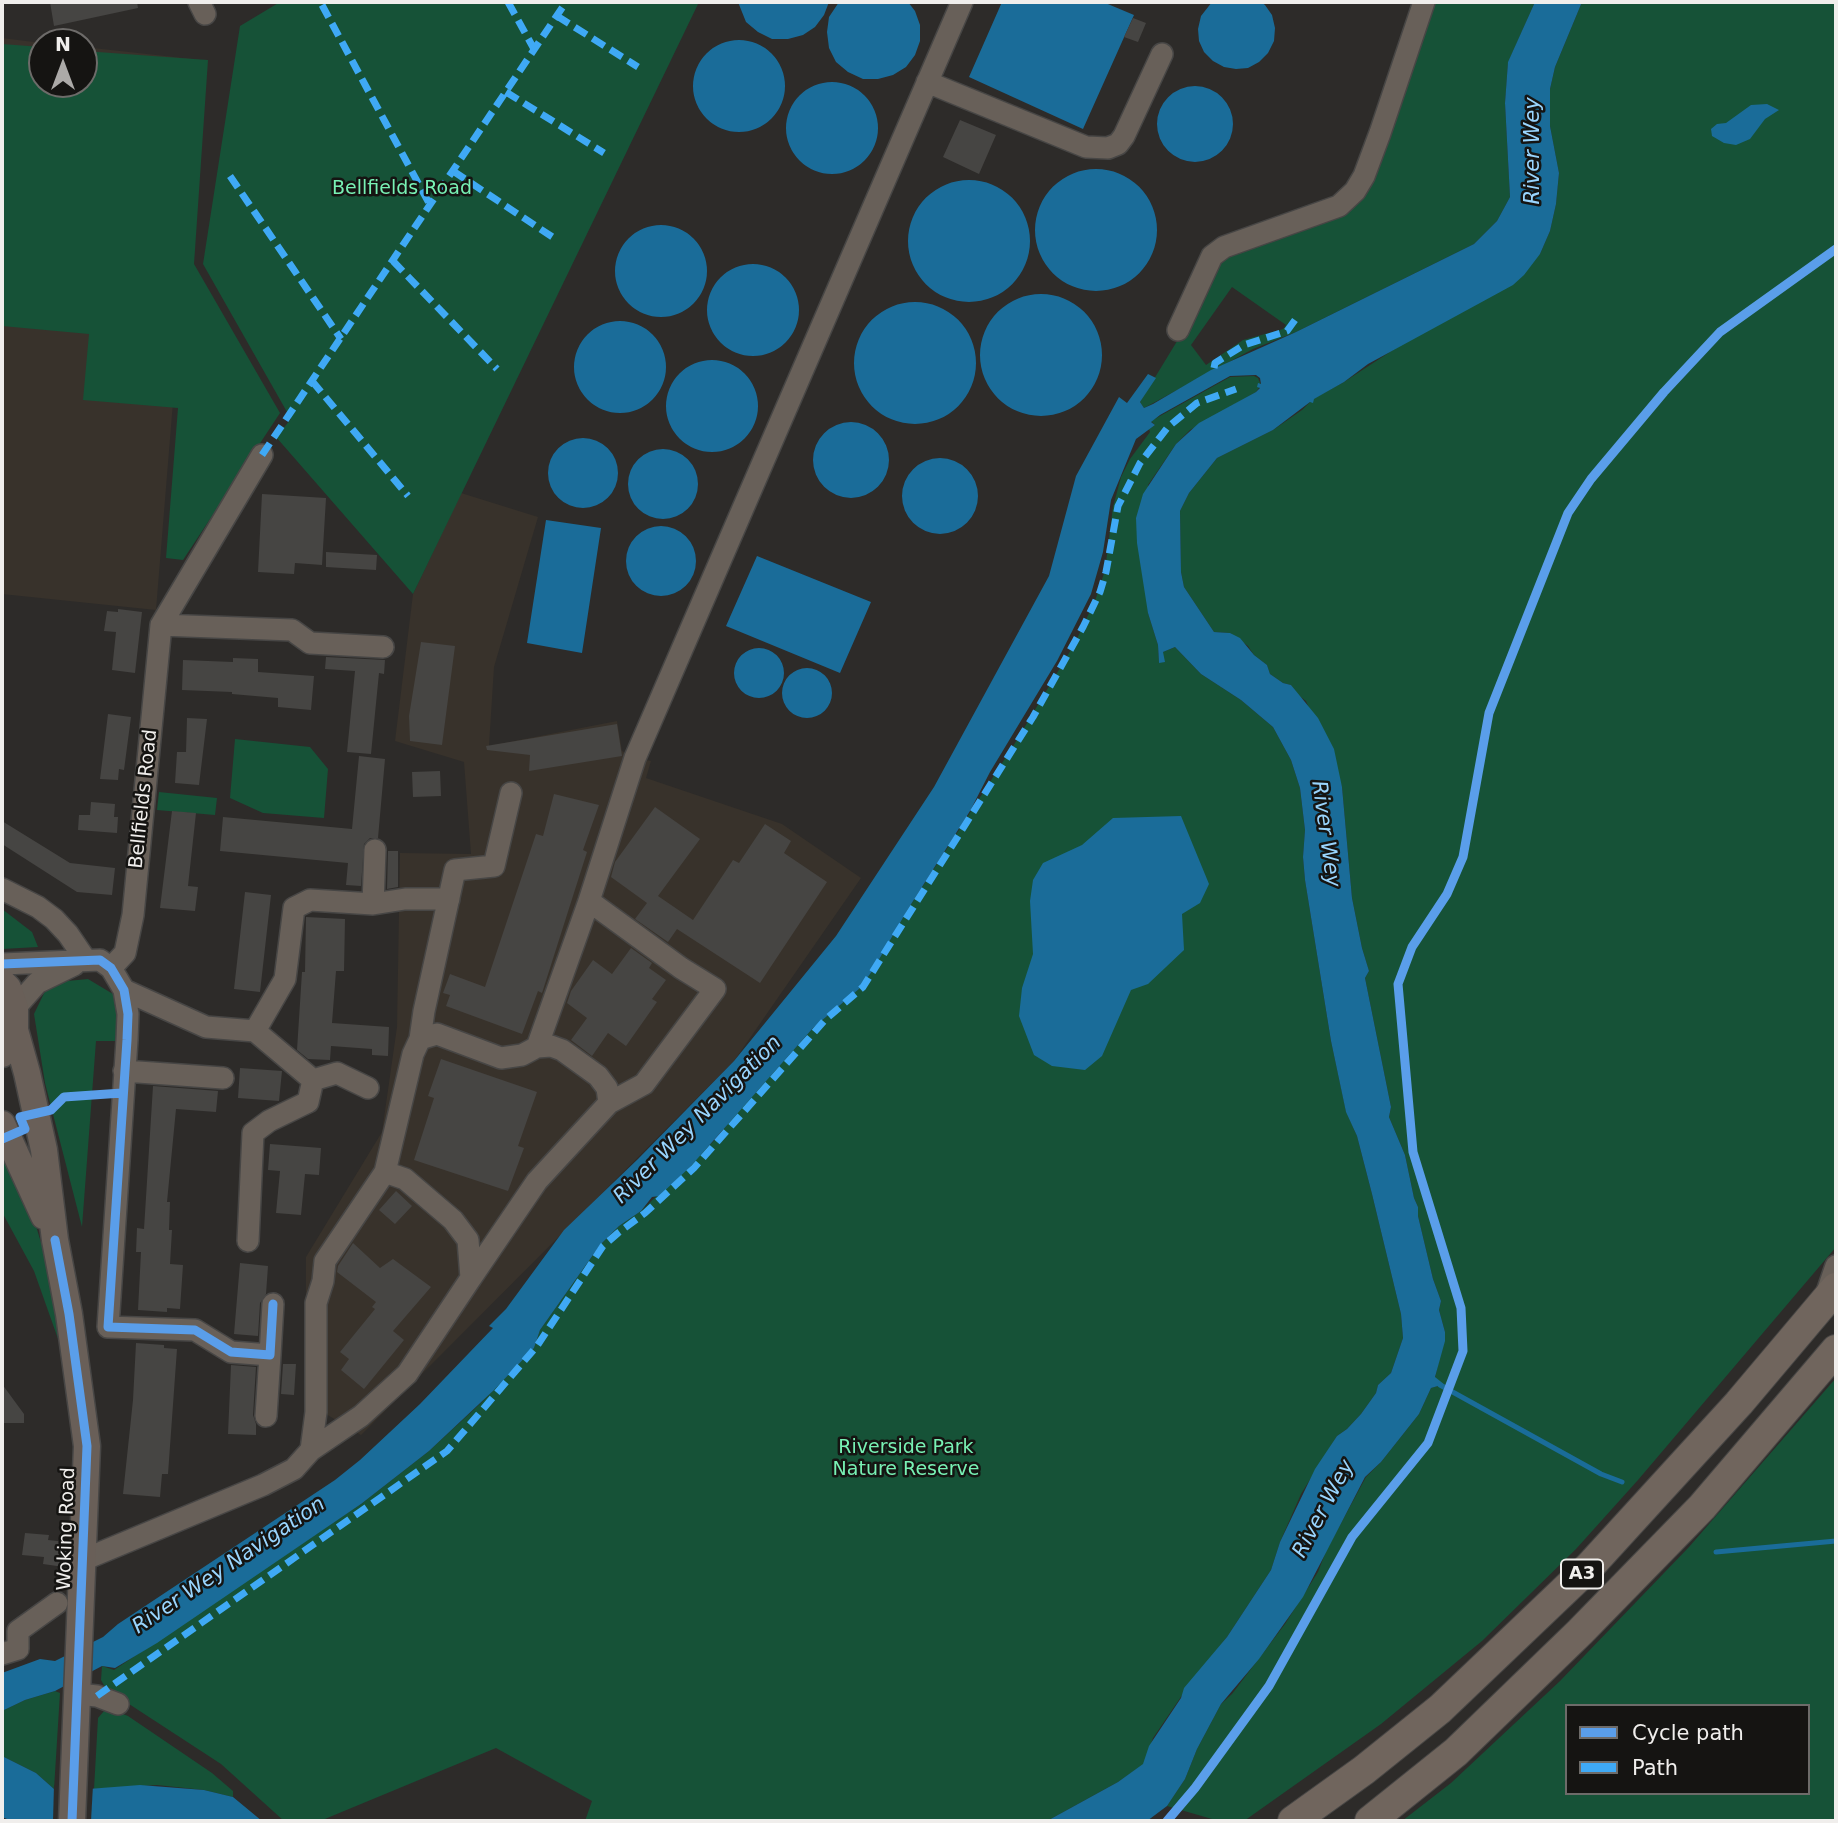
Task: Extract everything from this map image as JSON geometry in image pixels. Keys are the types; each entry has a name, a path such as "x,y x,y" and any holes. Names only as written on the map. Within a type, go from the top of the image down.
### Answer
{"highway":[{"name":"A3","path":"1293,1821 1402,1740 1467,1685 1528,1627 1653,1499 1830,1296"},
{"name":"A3","path":"1370,1821 1456,1752 1580,1632 1702,1507 1836,1350"}],"main road":[{"name":"Woking Road","path":"2,982 8,988 44,1150 87,1446 72,1821"},
{"path":"2,1054 6,1050 15,1019"},
{"name":"Woking Road","path":"2,1124 55,1240"}],"street":[{"path":"537,1047 589,901 635,758 961,2"},
{"path":"1178,330 1212,256 1224,247 1339,206 1355,191 1364,176 1380,133 1424,2"},
{"path":"927,82 1086,147 1108,148 1118,144 1124,136 1162,54"},
{"path":"262,455 161,625 292,630 310,643 383,647"},
{"name":"Bellfields Road","path":"111,968 125,953 133,915 161,625"},
{"path":"311,1450 316,1412 316,1303 323,1281 325,1261 386,1172 414,1054 421,1039 424,1010 455,870 494,866 511,793"},
{"path":"373,904 375,850"},
{"path":"2,889 38,907 54,919 85,959"},
{"path":"255,1031 285,979 294,908 310,900 373,904 404,899 449,899"},
{"path":"83,1560 263,1485 294,1469 311,1450 360,1416 407,1374 537,1181 609,1103 644,1084 715,989 681,968 589,901"},
{"path":"15,1019 37,983 85,959"},
{"path":"2,964 100,960 111,968 124,990 128,1014 108,1327 195,1330 231,1352 270,1355"},
{"path":"124,990 206,1027 255,1031 313,1080"},
{"path":"421,1039 437,1034 501,1058 522,1055 537,1047 551,1046 562,1050 598,1076 607,1088 609,1103"},
{"path":"124,1072 223,1079"},
{"path":"313,1080 337,1073 368,1088"},
{"path":"248,1241 253,1133 269,1121 308,1102 313,1080"},
{"path":"386,1172 405,1179 453,1220 468,1240 471,1278"},
{"path":"1830,1296 1836,1266"},
{"path":"266,1416 273,1304"},
{"path":"2,1654 18,1649 18,1631 57,1603"},
{"path":"78,1690 118,1704"}],"shaded area":[{"path":"2,38 28,41 28,98 98,98 98,49 201,60 156,610 2,594"},
{"path":"461,493 538,517 494,667 489,746 617,721 622,751 635,758 651,761 646,778 782,824 861,878 734,1061 361,1435 306,1402 306,1257 382,1132 397,1027 400,853 471,854 464,762 395,741 413,594"}],"green space":[{"name":"Bellfields Road","path":"280,2 699,2 413,594 276,437 291,419 203,264 240,26"},
{"path":"1431,2 1535,2 1508,63 1505,103 1510,197 1497,221 1474,244 1296,332 1253,349 1144,408 1140,402 1182,333 1215,263 1231,251 1345,208","holes":["1232,287 1286,325 1283,329 1243,340 1206,365 1191,345"]},
{"path":"1582,2 1836,2 1836,1247 1638,1480 1576,1549 1482,1641 1381,1724 1244,1821 1219,1821 1167,1806 1185,1779 1197,1749 1221,1704 1232,1694 1285,1624 1318,1572 1326,1551 1366,1477 1419,1414 1431,1388 1438,1386 1435,1378 1445,1332 1439,1310 1441,1301 1433,1279 1405,1155 1389,1117 1391,1107 1365,978 1369,971 1352,898 1342,787 1306,701 1291,685 1270,674 1267,665 1254,655 1248,646 1230,633 1214,632 1184,587 1181,572 1180,511 1189,493 1217,458 1273,430 1313,399 1344,382 1540,254 1550,231 1559,173 1550,126 1550,89 1555,67"},
{"path":"2,44 28,46 28,98 98,98 98,52 208,60 194,264 280,413 183,560 166,558 178,408 83,400 89,334 2,326"},
{"name":"Riverside Park Nature Reserve","path":"1254,376 1261,385 1256,392 1190,430 1176,444 1148,485 1148,613 1158,645 1159,663 1163,652 1175,647 1201,674 1241,700 1273,727 1291,760 1300,788 1305,830 1305,880 1331,1041 1346,1111 1357,1136 1372,1194 1401,1314 1403,1338 1391,1373 1378,1385 1376,1393 1361,1414 1337,1436 1301,1494 1271,1570 1227,1637 1189,1685 1153,1738 1144,1764 1118,1782 1047,1821 585,1821 592,1801 496,1748 320,1821 284,1821 221,1764 106,1689 101,1680 102,1666 114,1670 361,1504 429,1451 482,1402 534,1348 540,1330 600,1245 619,1226 641,1211 719,1136 813,1028 859,989 1075,643 1096,598 1105,570 1113,507 1121,477 1130,459 1150,432 1149,429 1155,425 1151,421 1230,377"},
{"path":"235,739 310,747 328,769 324,818 263,813 230,798"},
{"path":"159,792 217,798 215,815 157,810"},
{"path":"2,909 32,932 38,947 2,949"},
{"path":"88,979 113,994 118,1024 116,1041 96,1041 82,1227 45,1083 34,1014 47,987 57,982"},
{"path":"2,1143 32,1213 57,1295 68,1367 34,1271 2,1212"},
{"path":"1836,1378 1836,1821 1402,1821 1451,1783 1560,1681 1689,1547"},
{"path":"55,1691 60,1693 54,1789 36,1773 2,1756 2,1711 25,1700"},
{"path":"104,1711 115,1711 128,1716 212,1773 233,1791 233,1797 204,1790 157,1785 94,1789 98,1718"}],"water":[{"path":"738,2 829,2 815,27 803,35 772,39 746,22"},
{"path":"839,2 908,2 920,25 920,41 915,55 906,67 893,75 863,79 836,62 829,48 827,32 829,17"},
{"path":"1002,2 1103,2 1134,15 1083,129 969,77"},
{"path":"1212,2 1261,2 1265,5 1272,15 1274,41 1259,62 1248,68 1224,67 1204,52 1198,29 1201,16"},
{"path":"1535,2 1582,2 1555,67 1550,89 1550,126 1559,173 1550,231 1540,254 1513,285 1368,364 1273,430 1217,458 1189,493 1180,511 1181,572 1184,587 1214,632 1230,633 1240,638 1254,655 1267,665 1270,674 1291,685 1318,718 1334,749 1342,787 1352,898 1369,971 1365,978 1391,1107 1389,1117 1405,1155 1433,1279 1441,1301 1439,1310 1445,1341 1435,1377 1445,1385 1444,1389 1438,1386 1431,1388 1419,1414 1381,1462 1365,1477 1303,1597 1259,1659 1221,1704 1197,1749 1185,1779 1167,1806 1147,1821 1047,1821 1118,1782 1143,1764 1149,1746 1181,1698 1184,1688 1227,1637 1271,1570 1280,1542 1315,1469 1337,1436 1361,1414 1376,1393 1378,1385 1391,1373 1403,1338 1401,1314 1372,1194 1357,1136 1346,1112 1331,1041 1305,880 1305,830 1300,788 1291,760 1273,727 1241,700 1201,674 1175,647 1163,652 1165,662 1159,663 1158,645 1148,613 1137,543 1136,518 1143,494 1176,444 1199,423 1256,392 1260,388 1257,387 1258,383 1261,384 1256,375 1230,376 1160,415 1151,422 1155,425 1136,439 1111,500 1103,552 1091,594 1057,661 873,970 859,989 813,1028 690,1167 659,1196 652,1197 641,1211 619,1226 600,1245 540,1330 534,1348 429,1451 361,1504 157,1643 115,1668 102,1666 55,1691 25,1700 2,1711 2,1673 40,1659 55,1661 103,1637 118,1624 335,1480 360,1460 420,1404 493,1328 489,1326 506,1309 564,1230 734,1061 836,936 934,787 1049,576 1076,476 1119,397 1127,403 1148,374 1156,378 1140,402 1144,408 1153,404 1211,370 1296,332 1474,244 1497,221 1510,197 1505,103 1508,62"},
{"path":"739,40 757,43 772,53 782,68 785,86 782,104 772,119 757,129 739,132 721,129 706,119 696,104 693,86 696,68 706,53 721,43"},
{"path":"832,82 850,85 865,95 875,110 878,128 875,146 865,161 850,171 832,174 814,171 799,161 789,146 786,128 789,110 799,95 814,85"},
{"path":"1188,86 1202,86 1216,92 1227,103 1233,124 1230,139 1222,151 1202,162 1188,162 1174,156 1163,145 1157,131 1157,117 1163,103 1174,92"},
{"path":"1767,104 1779,110 1765,119 1750,139 1736,145 1724,143 1712,136 1711,129 1717,124 1726,123 1751,105"},
{"path":"1096,169 1119,173 1139,187 1153,207 1157,230 1153,253 1139,273 1119,287 1096,291 1073,287 1053,273 1039,253 1035,230 1039,207 1053,187 1073,173"},
{"path":"969,180 992,185 1012,198 1025,218 1030,241 1025,264 1012,284 992,297 969,302 946,297 926,284 913,264 908,241 913,218 926,198 946,185"},
{"path":"661,225 687,233 699,245 707,271 699,297 687,309 661,317 635,309 623,297 615,271 623,245 635,233"},
{"path":"753,264 771,268 785,278 795,292 799,310 795,328 785,342 771,352 753,356 735,352 721,342 711,328 707,310 711,292 721,278 735,268"},
{"path":"1041,294 1064,299 1084,312 1097,332 1102,355 1097,378 1084,398 1064,411 1041,416 1018,411 998,398 985,378 980,355 985,332 998,312 1018,299"},
{"path":"915,302 938,307 958,320 971,340 976,363 971,386 958,406 938,419 915,424 892,419 872,406 859,386 854,363 859,340 872,320 892,307"},
{"path":"620,321 638,325 652,335 662,349 666,367 662,385 652,399 638,409 620,413 602,409 588,399 578,385 574,367 578,349 588,335 602,325"},
{"path":"712,360 738,368 750,380 758,406 750,432 738,444 712,452 686,444 674,432 666,406 674,380 686,368"},
{"path":"851,422 866,425 878,433 886,445 889,460 886,475 878,487 866,495 851,498 836,495 824,487 816,475 813,460 816,445 824,433 836,425"},
{"path":"590,438 603,444 612,453 616,459 616,487 608,498 597,506 576,508 558,498 550,487 548,466 558,448 569,440"},
{"path":"656,449 670,449 683,455 692,464 698,484 696,497 688,509 670,519 656,519 643,513 634,504 628,491 628,477 634,464 643,455"},
{"path":"940,458 955,461 967,469 975,481 978,496 975,511 967,523 955,531 940,534 925,531 913,523 905,511 902,496 905,481 913,469 925,461"},
{"path":"546,520 601,528 582,653 527,643"},
{"path":"668,526 681,532 690,541 694,547 694,575 686,586 675,594 654,596 636,586 628,575 626,554 636,536 647,528"},
{"path":"757,556 871,602 840,673 726,626"},
{"path":"749,649 769,649 783,663 783,683 769,697 749,697 735,683 735,663"},
{"path":"797,669 817,669 831,683 831,703 817,717 797,717 783,703 783,683"},
{"path":"1181,816 1209,884 1200,903 1182,914 1184,950 1148,984 1131,990 1102,1056 1085,1070 1052,1066 1034,1055 1019,1016 1022,988 1033,954 1030,901 1033,880 1043,863 1082,845 1113,818"},
{"path":"2,1756 36,1773 54,1789 140,1785 204,1790 233,1797 262,1821 12,1821 2,1817"}],"pier":[{"path":"54,1785 93,1785 91,1821 53,1821"}],"building":[{"path":"50,2 137,2 138,8 54,26"},
{"path":"1133,18 1146,23 1138,42 1124,37"},
{"path":"960,120 996,135 979,174 943,157"},
{"path":"262,494 326,498 322,565 295,563 294,574 258,572"},
{"path":"326,552 377,555 376,570 326,567"},
{"path":"118,609 142,612 135,673 112,670 116,632 104,631 107,611 118,612"},
{"path":"421,642 455,646 442,745 410,741 409,716"},
{"path":"326,657 385,660 384,674 379,673 371,754 347,752 355,671 325,669"},
{"path":"233,658 258,659 258,672 314,676 311,710 278,707 278,698 232,692 182,690 183,660 233,662"},
{"path":"108,714 131,717 124,770 119,769 118,780 100,779"},
{"path":"187,718 207,719 199,785 175,783 177,752 186,752"},
{"path":"617,724 622,756 529,771 530,755 487,750 486,746"},
{"path":"359,756 385,759 378,838 370,838 364,844 361,886 346,885 348,863 220,851 223,817 352,829"},
{"path":"440,771 441,796 413,797 412,772"},
{"path":"554,794 599,805 583,850 587,852 542,993 538,991 522,1034 446,1006 450,995 443,993 450,974 485,987 536,834 543,836"},
{"path":"91,802 115,804 117,833 78,830 79,815 90,815"},
{"path":"655,807 700,839 658,896 693,920 733,860 739,863 765,824 791,841 784,853 827,882 760,983 677,929 668,942 635,919 647,903 611,877 615,862"},
{"path":"172,811 196,813 188,886 198,887 195,911 160,908"},
{"path":"2,821 70,863 115,868 112,895 77,892 2,844"},
{"path":"388,851 398,851 398,887 387,889"},
{"path":"245,892 271,895 260,992 234,989"},
{"path":"306,917 345,919 344,971 336,971 332,1023 389,1027 388,1056 372,1055 372,1049 331,1046 330,1060 308,1059 297,1050 302,972 305,972"},
{"path":"631,948 652,963 649,968 666,980 652,999 657,1002 626,1046 608,1033 592,1056 571,1040 587,1018 567,1003 571,991 593,960 612,974"},
{"path":"441,1059 537,1092 518,1146 524,1148 508,1191 414,1160 434,1098 428,1096"},
{"path":"240,1068 282,1071 279,1101 238,1098"},
{"path":"153,1086 218,1091 216,1112 176,1109 167,1202 170,1202 169,1230 172,1230 170,1264 183,1265 180,1309 167,1308 167,1312 138,1310 141,1252 136,1252 137,1228 144,1229"},
{"path":"270,1144 321,1148 319,1175 305,1174 301,1215 276,1213 280,1171 268,1170"},
{"path":"396,1191 412,1206 395,1224 379,1210"},
{"path":"353,1243 380,1268 393,1259 431,1287 393,1331 404,1340 364,1389 341,1370 349,1359 340,1352 375,1309 372,1307 376,1302 337,1272"},
{"path":"240,1263 268,1266 266,1294 260,1303 258,1336 234,1334"},
{"path":"136,1343 177,1349 168,1474 162,1474 160,1497 123,1494"},
{"path":"283,1364 296,1364 294,1395 281,1394"},
{"path":"231,1365 256,1367 253,1415 256,1435 228,1434"},
{"path":"2,1384 24,1414 24,1423 2,1423"},
{"path":"25,1533 49,1535 48,1540 67,1542 64,1567 43,1564 44,1557 22,1555"}],"waterway":[{"path":"1440,1385 1601,1474 1622,1482"},
{"path":"1716,1552 1836,1541"}],"marked path":[{"path":"508,2 534,49"},
{"path":"262,455 566,2"},
{"path":"322,5 430,205"},
{"path":"557,16 638,67"},
{"path":"506,92 604,153"},
{"path":"453,171 554,238"},
{"path":"230,176 341,339"},
{"path":"393,261 497,369"},
{"path":"1214,368 1215,363 1244,345 1287,331 1295,320"},
{"path":"312,381 408,496"},
{"path":"97,1696 447,1451 537,1346 603,1246 645,1213 694,1168 825,1020 863,987 1033,717 1083,627 1100,592 1106,572 1118,506 1140,463 1168,427 1197,403 1236,389"}],"cycle path":[{"path":"1167,1821 1195,1788 1269,1686 1352,1537 1428,1443 1463,1351 1461,1308 1413,1152 1398,984 1412,947 1447,894 1463,857 1489,713 1568,513 1591,479 1664,392 1720,332 1836,249"},
{"path":"2,964 100,960 111,968 124,990 128,1014 127,1040 108,1327 195,1330 231,1352 270,1355 273,1304"},
{"path":"2,1139 25,1129 20,1117 51,1110 64,1097 122,1093"},
{"path":"55,1240 69,1314 87,1446 72,1821"}],"water label":[{"name":"River Wey","path":"1534,151"},
{"name":"River Wey","path":"1325,834"},
{"name":"River Wey Navigation","path":"698,1120"},
{"name":"River Wey","path":"1324,1509"},
{"name":"River Wey Navigation","path":"229,1566"}]}
